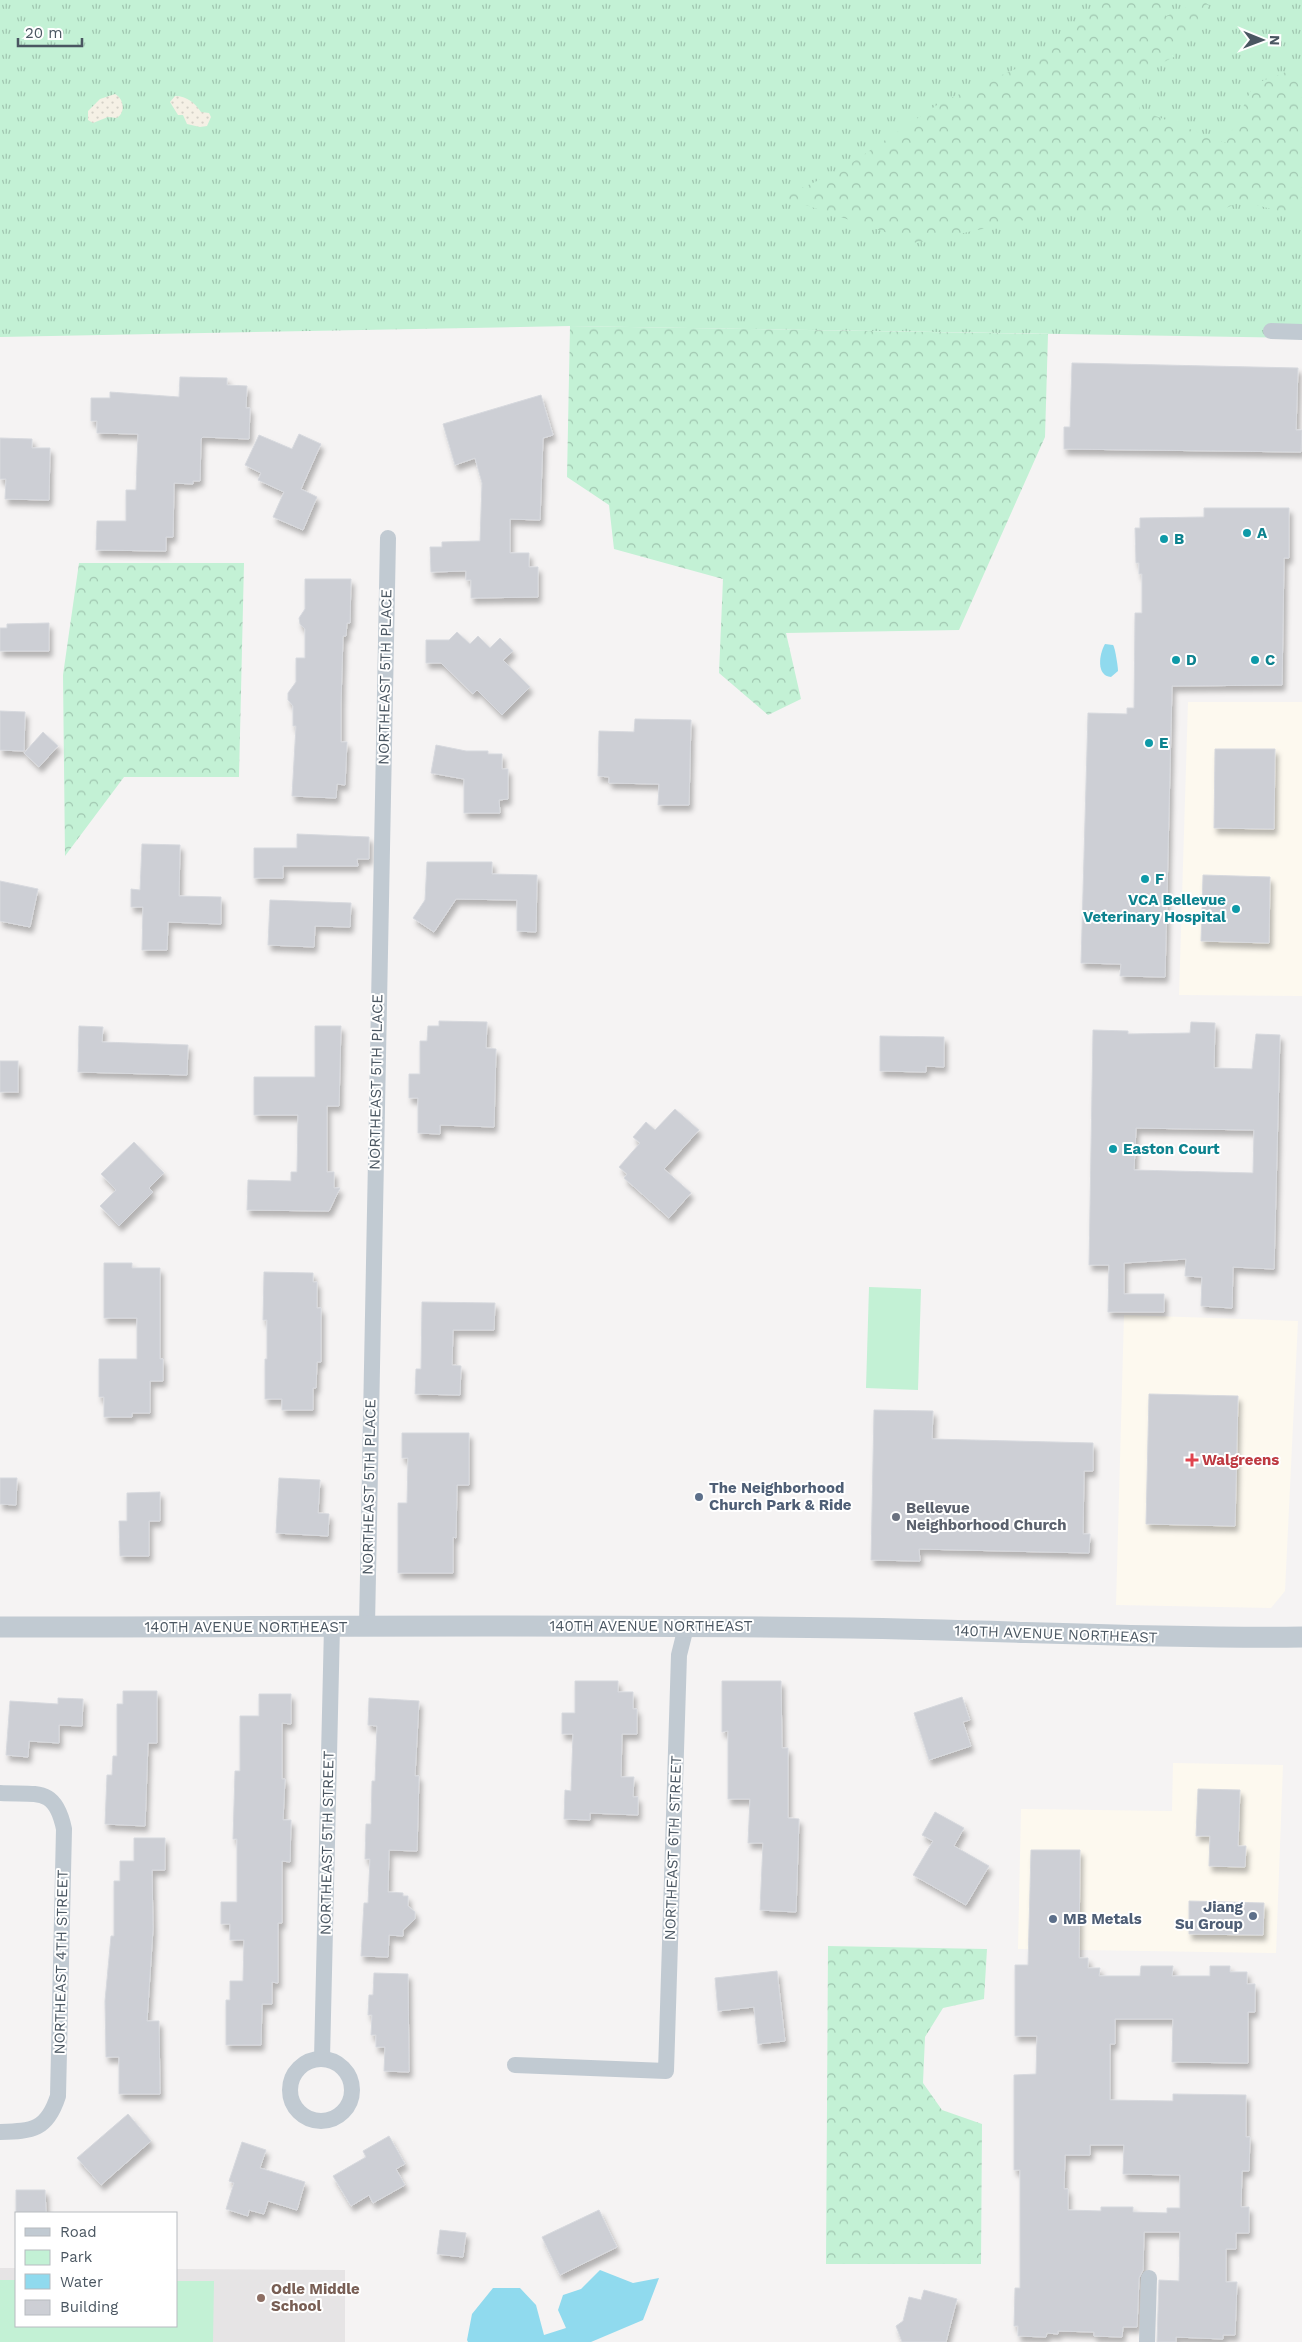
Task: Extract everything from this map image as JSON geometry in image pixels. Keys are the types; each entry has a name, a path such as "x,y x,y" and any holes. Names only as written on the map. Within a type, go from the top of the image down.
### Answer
{"street":[{"path":"1271,331 1302,332"},
{"name":"NORTHEAST 5TH PLACE","path":"366,1626 388,538"},
{"name":"NORTHEAST 5TH STREET","path":"322,2059 332,1626"},
{"name":"140TH AVENUE NORTHEAST","path":"0,1627 852,1628 1099,1636 1302,1637"},
{"name":"NORTHEAST 6TH STREET","path":"515,2065 666,2071 679,1655 686,1627"},
{"name":"NORTHEAST 4TH STREET","path":"0,1793 41,1796 58,1807 64,1829 58,2096 54,2106 41,2125 33,2130 0,2132"},
{"path":"1146,2342 1149,2278"}],"shaded area":[{"path":"1188,702 1302,702 1302,996 1179,995"},
{"path":"1124,1315 1298,1321 1285,1591 1271,1608 1116,1605"},
{"path":"1173,1763 1283,1765 1276,1953 1018,1949 1021,1809 1172,1811"},
{"name":"Odle Middle School","path":"0,2268 15,2268 15,2327 178,2327 178,2269 345,2270 345,2342 0,2342"}],"green space":[{"path":"0,0 1302,0 1302,338 570,326 0,337"},
{"path":"1159,0 1166,16 1202,1 1209,5 1199,27 1181,38 1174,57 1133,77 1140,110 1226,143 1254,84 1302,66 1302,210 1278,211 1242,201 1213,214 1056,213 917,243 782,197 841,170 940,103 1035,60 1100,1"},
{"path":"570,326 1048,334 1045,437 959,630 786,633 801,699 768,715 719,673 723,579 614,549 609,505 567,477"},
{"path":"79,563 244,563 239,777 124,777 65,856 63,675"},
{"path":"869,1287 921,1289 918,1390 866,1388"},
{"path":"828,1946 987,1949 984,1999 943,2008 925,2037 923,2083 942,2110 982,2124 981,2264 826,2264"},
{"path":"0,2280 15,2280 15,2327 178,2327 178,2281 214,2281 213,2342 0,2342"}],"sand":[{"path":"115,94 123,106 122,112 117,118 108,117 93,123 88,120 88,111 100,99"},
{"path":"175,96 187,99 201,112 209,113 211,117 207,126 200,127 187,124 183,115 178,115 170,102"}],"water":[{"path":"1105,644 1113,645 1115,649 1118,671 1111,677 1103,673 1100,664 1101,653"},
{"path":"600,2270 633,2283 659,2278 643,2320 591,2342 468,2342 472,2314 493,2288 520,2288 536,2305 544,2335 566,2328 558,2310 563,2295 581,2289"}],"building":[{"path":"1072,363 1298,368 1296,430 1302,430 1301,452 1064,449 1064,427 1070,427"},
{"path":"180,377 227,378 227,385 247,386 246,408 250,408 249,439 203,437 201,439 200,481 193,481 193,484 174,483 173,537 166,537 166,551 96,550 97,521 126,521 126,490 136,490 138,434 97,433 97,421 91,421 91,398 110,398 110,392 179,397"},
{"path":"541,395 553,435 543,438 540,520 510,519 510,553 529,553 529,567 538,567 538,597 471,598 471,580 466,580 466,571 431,572 430,547 442,547 442,542 480,541 482,483 475,458 455,465 443,424"},
{"path":"299,434 321,444 301,489 317,497 303,530 273,517 284,492 258,480 261,473 245,465 259,435 292,449"},
{"path":"0,438 32,439 32,448 50,448 49,500 5,499 6,479 0,479"},
{"path":"1204,508 1289,508 1289,558 1284,558 1282,685 1172,686 1165,977 1120,976 1121,964 1081,963 1088,713 1127,714 1127,708 1134,708 1135,613 1142,613 1142,574 1139,574 1139,563 1136,563 1135,528 1140,528 1140,518 1204,517"},
{"path":"305,579 351,579 350,623 347,623 346,636 343,636 341,702 341,742 347,742 345,785 337,784 336,798 292,796 296,726 293,726 293,706 288,700 288,693 296,682 296,658 305,658 305,629 300,624 299,618 305,609"},
{"path":"49,623 49,651 0,651 0,628 7,628 7,624"},
{"path":"457,632 470,644 478,636 490,648 500,638 513,651 503,660 530,687 502,715 477,690 473,694 441,663 426,663 426,640 449,640"},
{"path":"0,711 25,712 24,751 0,750"},
{"path":"635,719 691,720 689,805 658,805 659,784 609,783 609,777 598,776 599,731 634,732"},
{"path":"43,732 58,746 39,767 24,753"},
{"path":"436,745 466,751 488,751 488,754 502,754 502,769 508,769 508,799 499,800 500,813 464,813 464,779 431,773"},
{"path":"1215,749 1275,749 1274,829 1214,828"},
{"path":"297,834 369,837 369,859 357,859 358,866 283,866 283,878 254,878 254,848 297,848"},
{"path":"142,844 180,845 179,896 221,897 221,924 168,922 167,950 142,950 143,907 131,907 131,889 140,890"},
{"path":"427,862 492,862 492,874 537,875 536,932 517,931 517,900 456,899 434,932 413,918 425,900"},
{"name":"VCA Bellevue Veterinary Hospital","path":"1203,875 1270,877 1269,943 1201,941"},
{"path":"0,881 38,889 30,927 0,921"},
{"path":"270,900 351,903 350,927 315,926 314,947 268,945"},
{"path":"439,1021 487,1022 486,1048 496,1049 494,1127 440,1125 440,1134 418,1133 418,1098 409,1098 409,1074 420,1074 420,1041 427,1041 428,1026 439,1026"},
{"name":"Easton Court","path":"1191,1022 1215,1023 1214,1068 1252,1069 1256,1034 1280,1035 1274,1269 1233,1267 1232,1308 1201,1306 1202,1277 1185,1276 1186,1259 1124,1263 1124,1294 1164,1294 1164,1312 1108,1312 1109,1265 1089,1265 1093,1030 1128,1031 1128,1034 1190,1033","holes":["1136,1128 1254,1130 1253,1173 1134,1170"]},
{"path":"79,1026 103,1027 102,1042 188,1045 187,1075 78,1072"},
{"path":"315,1026 341,1026 339,1106 327,1106 327,1172 334,1172 334,1188 340,1188 329,1211 247,1210 248,1180 291,1181 291,1172 297,1172 298,1115 254,1115 254,1077 315,1077"},
{"path":"880,1036 944,1037 944,1067 926,1066 926,1072 880,1071"},
{"path":"0,1061 18,1061 18,1092 0,1092"},
{"path":"675,1109 699,1130 664,1169 691,1193 669,1218 624,1178 627,1174 619,1167 640,1143 633,1137 646,1122 655,1130"},
{"path":"134,1142 164,1173 149,1188 153,1192 119,1226 100,1206 116,1190 101,1174"},
{"path":"104,1263 132,1263 132,1268 160,1268 160,1359 163,1359 163,1381 150,1381 150,1413 132,1413 132,1417 104,1417 104,1397 99,1397 99,1359 137,1359 137,1318 104,1318"},
{"path":"264,1272 313,1273 313,1282 317,1282 317,1308 321,1308 321,1362 317,1362 316,1388 313,1388 313,1410 282,1410 282,1399 265,1399 267,1320 263,1320"},
{"path":"422,1302 495,1303 494,1330 453,1330 452,1365 461,1366 460,1395 415,1394 416,1369 421,1369"},
{"name":"Walgreens","path":"1149,1394 1238,1396 1235,1526 1146,1524"},
{"path":"874,1410 933,1411 932,1439 1093,1443 1093,1471 1084,1471 1083,1534 1090,1534 1089,1553 919,1549 920,1561 871,1560"},
{"path":"402,1433 469,1433 469,1485 457,1485 456,1538 453,1537 453,1573 398,1573 398,1503 407,1503 408,1458 402,1458"},
{"path":"0,1478 17,1478 16,1505 0,1504"},
{"path":"279,1478 320,1480 318,1513 329,1514 328,1536 276,1533"},
{"path":"160,1492 160,1521 149,1521 149,1556 120,1556 119,1521 127,1521 127,1493"},
{"path":"575,1681 618,1681 618,1692 633,1692 633,1709 637,1709 637,1734 622,1734 621,1777 634,1777 633,1797 638,1797 638,1815 590,1813 590,1820 564,1819 565,1790 571,1791 573,1734 562,1734 562,1713 575,1713"},
{"path":"722,1681 781,1681 782,1748 788,1748 788,1818 799,1819 796,1912 760,1910 763,1843 748,1843 750,1799 728,1799 728,1731 722,1732"},
{"path":"123,1691 157,1691 157,1743 148,1743 145,1826 105,1824 107,1775 112,1775 113,1756 117,1756 117,1704 123,1704"},
{"path":"259,1694 291,1694 291,1724 282,1723 282,1779 285,1779 283,1820 291,1820 290,1862 282,1861 282,1923 278,1923 278,1983 272,1982 272,2004 262,2004 261,2045 226,2045 226,2000 230,2000 230,1981 243,1981 244,1940 230,1940 230,1924 221,1924 221,1902 237,1902 237,1839 233,1839 235,1771 240,1771 240,1716 259,1716"},
{"path":"962,1697 970,1720 963,1722 971,1746 929,1760 914,1713"},
{"path":"58,1698 83,1699 82,1726 59,1725 59,1743 29,1741 28,1757 6,1755 10,1701 58,1704"},
{"path":"369,1698 419,1701 415,1776 419,1776 417,1851 389,1850 388,1892 403,1893 403,1896 408,1896 408,1906 415,1912 415,1919 403,1930 403,1936 389,1935 388,1957 361,1956 364,1903 368,1903 370,1859 365,1859 366,1824 371,1824 372,1781 375,1781 377,1726 368,1725"},
{"path":"1198,1789 1240,1790 1238,1846 1246,1846 1245,1867 1209,1866 1210,1836 1196,1836"},
{"path":"935,1812 964,1828 954,1846 989,1866 966,1905 913,1875 933,1841 922,1835"},
{"path":"134,1838 165,1838 165,1870 152,1870 153,1929 147,2021 159,2021 160,2094 119,2094 119,2057 106,2057 105,2001 111,1936 114,1936 114,1881 120,1881 120,1861 134,1861"},
{"path":"1031,1850 1080,1850 1079,1958 1088,1958 1088,1968 1100,1968 1099,1976 1140,1976 1141,1966 1173,1966 1172,1976 1210,1976 1210,1966 1230,1966 1230,1972 1247,1972 1247,1984 1255,1984 1255,2012 1248,2012 1248,2063 1172,2062 1173,2019 1115,2019 1115,2044 1110,2044 1110,2100 1173,2101 1173,2094 1246,2095 1246,2137 1250,2137 1249,2171 1242,2171 1241,2207 1249,2207 1249,2233 1236,2233 1236,2249 1226,2249 1226,2282 1237,2282 1235,2335 1223,2335 1223,2339 1176,2337 1176,2342 1157,2342 1159,2280 1179,2281 1180,2232 1144,2232 1143,2270 1139,2278 1137,2327 1123,2327 1122,2337 1094,2336 1094,2332 1058,2331 1058,2334 1047,2333 1046,2337 1018,2336 1018,2326 1014,2326 1015,2288 1020,2288 1020,2170 1014,2170 1014,2075 1036,2074 1037,2036 1015,2036 1015,1965 1028,1965","holes":["1090,2145 1124,2145 1123,2174 1180,2175 1180,2208 1167,2208 1167,2213 1133,2212 1133,2207 1101,2207 1101,2211 1068,2210 1068,2189 1064,2189 1065,2155 1090,2155"]},
{"path":"1189,1901 1264,1903 1263,1935 1189,1934"},
{"path":"777,1971 785,2041 758,2044 754,2007 718,2011 715,1978"},
{"path":"374,1973 408,1974 409,2072 384,2071 385,2047 376,2047 376,2035 371,2035 372,2015 368,2015 369,1995 373,1995"},
{"path":"128,2114 151,2141 101,2185 77,2158"},
{"path":"389,2136 405,2164 396,2169 405,2185 373,2203 369,2195 351,2206 333,2176 366,2157 363,2151"},
{"path":"242,2142 266,2150 260,2168 305,2182 297,2210 268,2201 264,2214 249,2210 248,2216 226,2209 234,2183 229,2181"},
{"path":"16,2190 45,2190 46,2212 16,2212"},
{"path":"599,2210 617,2247 560,2275 542,2237"},
{"path":"440,2230 466,2233 463,2257 437,2254"},
{"path":"924,2290 957,2299 946,2342 902,2342 896,2326 903,2321 909,2297 921,2300"}],"place":[{"name":"A","path":"1247,533"},
{"name":"B","path":"1164,539"},
{"name":"D","path":"1176,660"},
{"name":"C","path":"1255,660"},
{"name":"E","path":"1149,743"},
{"name":"F","path":"1145,879"},
{"name":"VCA Bellevue Veterinary Hospital","path":"1236,909"},
{"name":"Easton Court","path":"1113,1149"},
{"name":"Walgreens","path":"1192,1460"},
{"name":"The Neighborhood Church Park & Ride","path":"699,1497"},
{"name":"Bellevue Neighborhood Church","path":"896,1517"},
{"name":"Jiang Su Group","path":"1253,1916"},
{"name":"MB Metals","path":"1053,1919"},
{"name":"Odle Middle School","path":"261,2298"}]}
